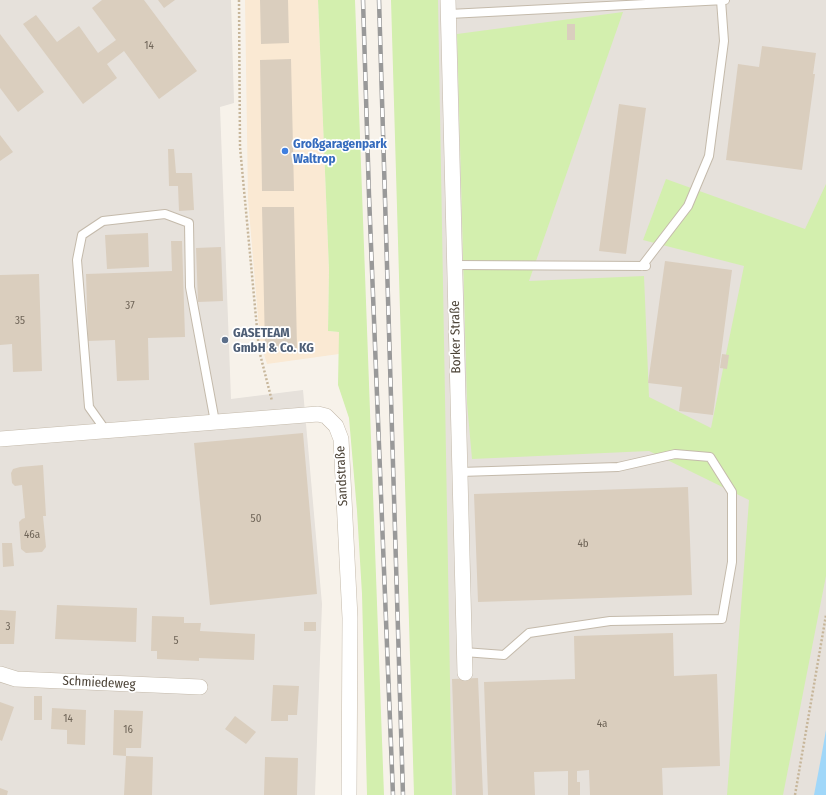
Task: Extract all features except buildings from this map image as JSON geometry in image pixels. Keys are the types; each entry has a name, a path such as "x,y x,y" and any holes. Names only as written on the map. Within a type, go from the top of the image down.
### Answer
{"street":[{"name":"Borker Straße","path":"449,7 465,673"},
{"name":"Sandstraße","path":"0,439 318,414 326,416 336,426 341,439 350,618 349,795"},
{"name":"Schmiedeweg","path":"0,674 16,679 200,687"}],"lane":[{"path":"454,265 644,266 688,206 709,156 724,41 721,0"},
{"path":"449,7 725,0"},
{"path":"106,431 88,407 77,260 82,235 103,221 165,214 189,223 190,287 215,422"},
{"path":"460,472 618,467 675,454 710,457 732,492 732,562 722,619 610,622 529,633 504,655 464,652"}],"path":[{"path":"239,0 240,147 242,171 259,350 276,417"},
{"path":"795,795 826,615"}],"shaded area":[{"path":"0,0 231,0 234,103 220,107 231,399 303,390 322,604 315,795 0,795"},
{"name":"Großgaragenpark Waltrop","path":"245,0 318,0 329,270 328,331 339,332 339,354 267,364 260,341 248,199"},
{"path":"413,0 826,0 826,795 438,795"}],"green space":[{"path":"318,0 355,0 384,795 367,795 362,594 357,511 349,418 338,385 339,332 328,331 329,270"},
{"path":"391,0 438,0 452,795 414,795"},
{"path":"623,12 529,281 644,276 649,397 711,428 744,266 643,240 666,179 805,229 826,184 826,576 783,795 727,795 749,500 649,451 472,459 467,403 457,34"}],"water":[{"path":"826,730 826,795 814,795 821,758"}],"railway":[{"path":"363,0 369,195 393,795"},
{"path":"379,0 403,795"}],"place":[{"name":"Großgaragenpark Waltrop","path":"285,151"},
{"name":"GASETEAM GmbH & Co. KG","path":"225,340"}]}
